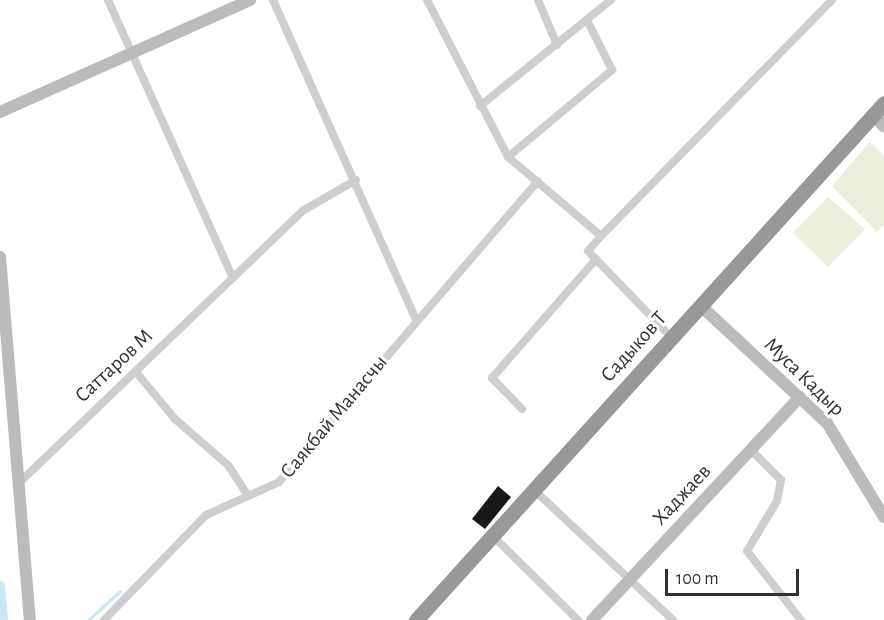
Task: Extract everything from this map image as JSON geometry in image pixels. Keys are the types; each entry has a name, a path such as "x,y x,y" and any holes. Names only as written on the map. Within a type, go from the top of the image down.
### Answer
{"highway":[{"name":"Садыков Т","path":"416,620 879,108"}],"street":[{"path":"108,0 232,276"},
{"path":"0,112 250,0"},
{"path":"273,0 356,180 416,319"},
{"path":"427,0 508,157 601,236"},
{"path":"538,0 557,45"},
{"path":"480,106 611,0"},
{"path":"672,338 588,251 832,0"},
{"path":"508,157 612,70 587,20"},
{"path":"879,108 884,127"},
{"name":"Саттаров М","path":"20,482 136,372 232,276 304,210 356,180"},
{"name":"Саякбай Манасчы","path":"104,620 206,515 279,482 302,459 416,319 538,181"},
{"path":"0,257 30,620"},
{"path":"522,409 492,378 596,259"},
{"name":"Муса Кадыр","path":"701,306 827,423 884,517"},
{"path":"136,372 176,419 228,465 248,496"},
{"name":"Хаджаев","path":"592,620 800,398"},
{"path":"751,450 781,480 777,501 747,552 801,620"},
{"path":"533,489 631,578 673,620"},
{"path":"492,535 578,620"}],"green space":[{"path":"870,142 884,156 884,225 877,232 832,186"},
{"path":"828,197 865,229 828,267 793,233"}],"building":[{"path":"498,486 511,497 485,529 472,519"}],"waterway":[{"path":"0,585 3,620"},
{"path":"88,620 120,591"}]}
